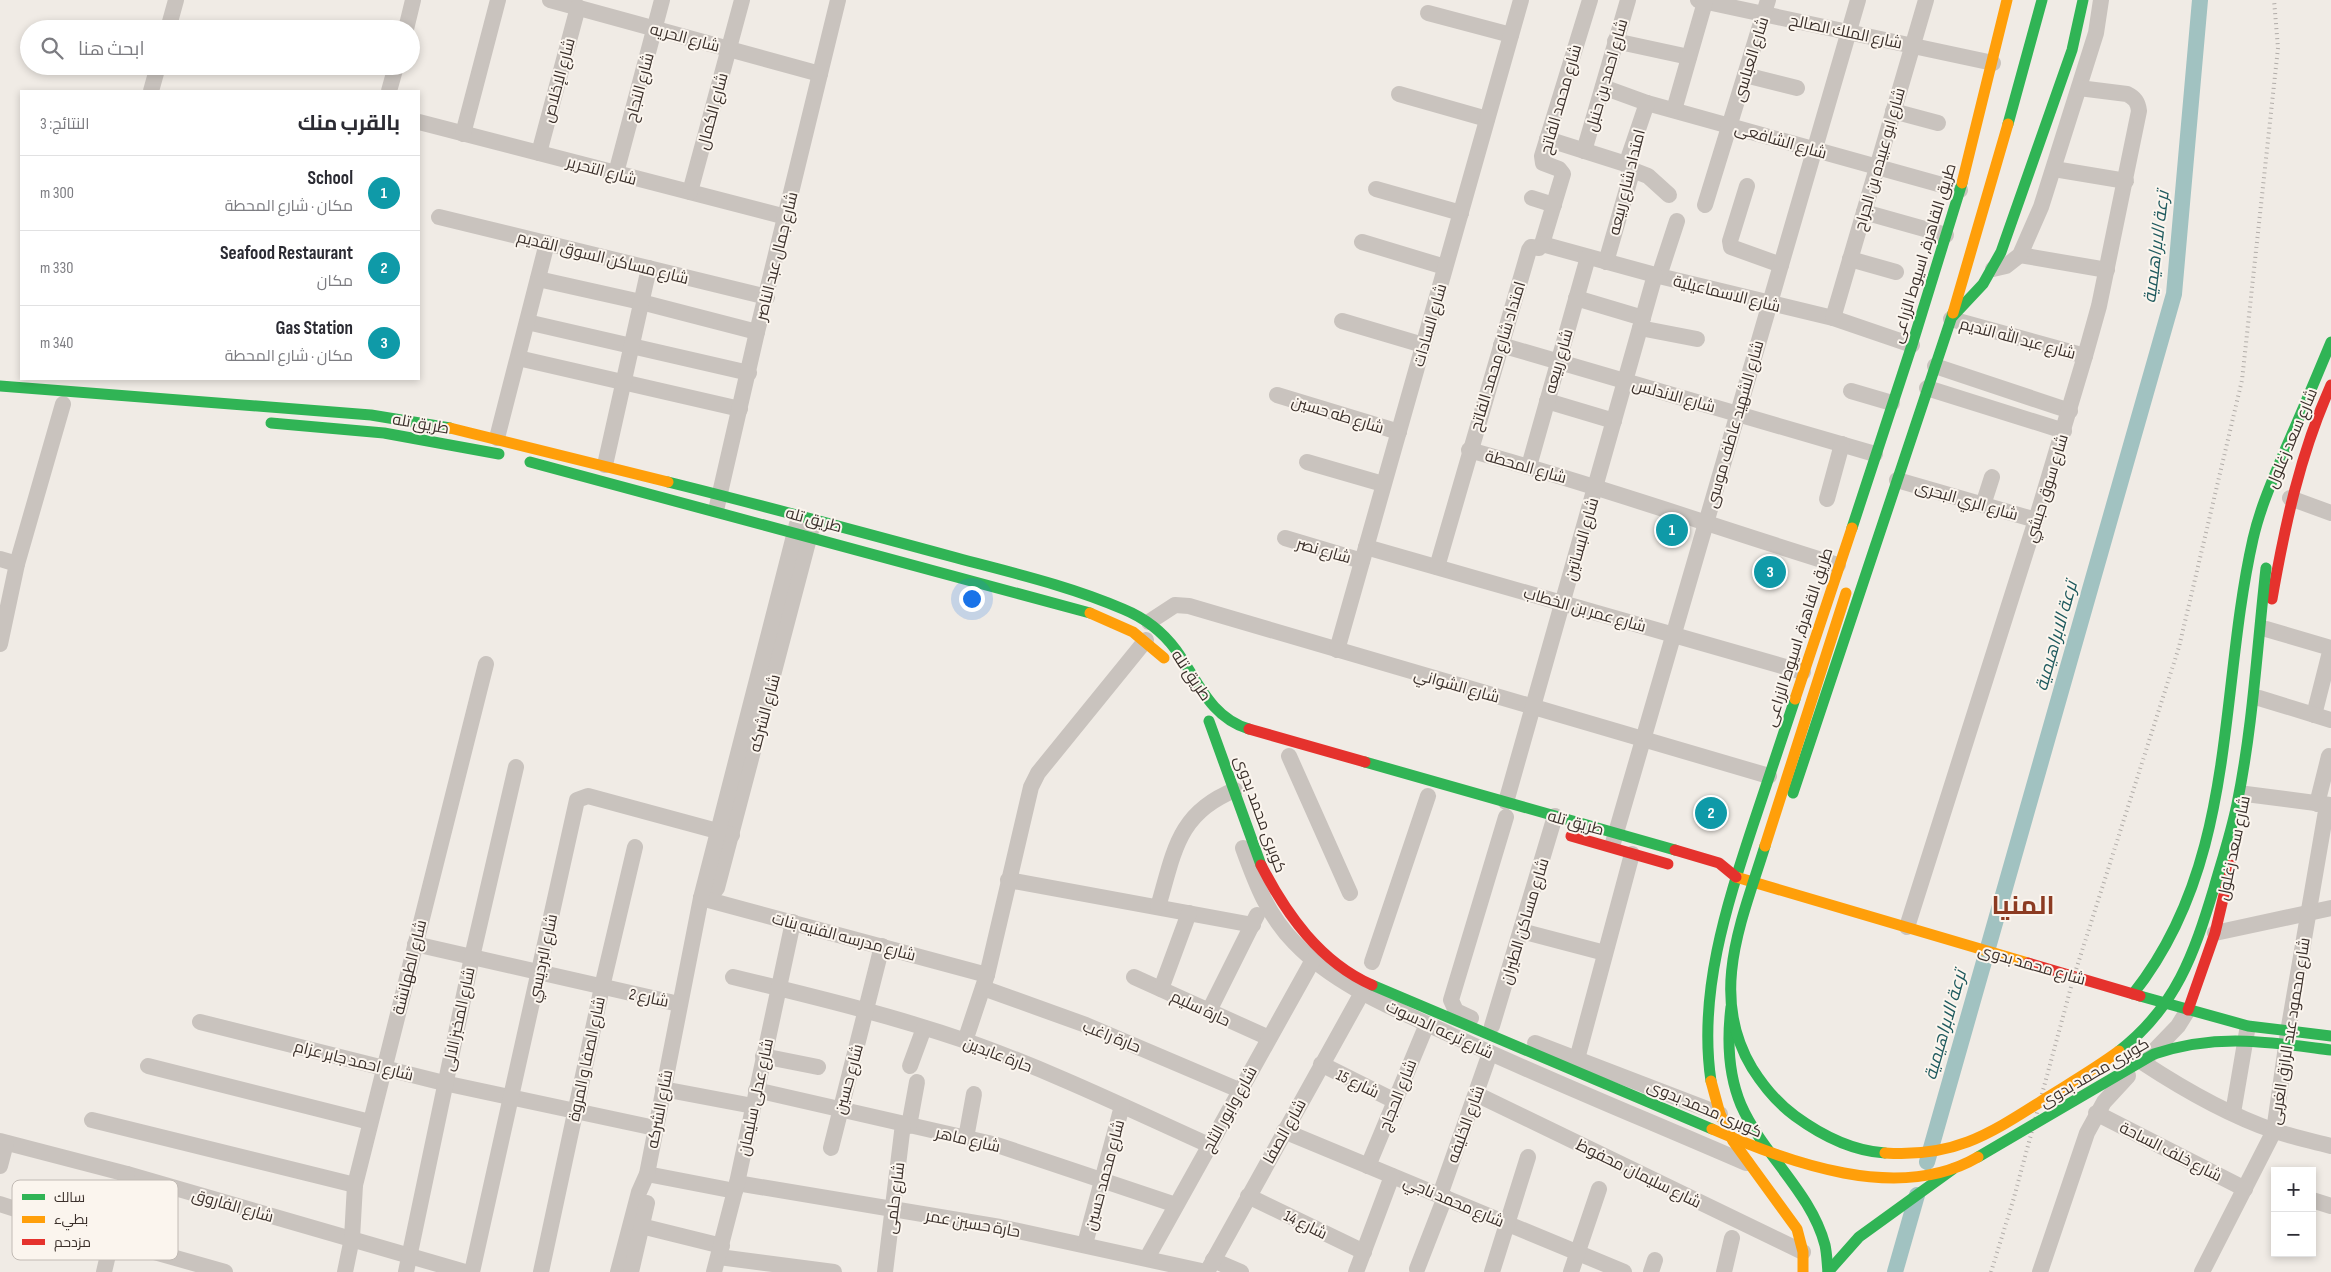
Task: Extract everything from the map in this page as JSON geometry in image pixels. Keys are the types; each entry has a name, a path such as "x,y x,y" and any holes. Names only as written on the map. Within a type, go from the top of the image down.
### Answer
{"main road":[{"name":"طريق القاهرة, اسيوط الزراعى","path":"1891,481 1927,388 1950,319 1979,178 1993,63 2007,0"},
{"name":"طريق القاهرة, اسيوط الزراعى","path":"1803,1272 1803,1252 1797,1229 1733,1141 1720,1114 1711,1084 1707,1057 1707,1026 1713,967 1736,877 1912,345 1960,190 1979,178 2042,0"},
{"name":"طريق القاهرة, اسيوط الزراعى","path":"1828,1272 1826,1247 1816,1222 1755,1130 1741,1105 1734,1084 1727,1030 1737,976 1763,884 1891,481 1928,352 1934,339 1993,269 2001,252 2072,50 2083,0"},
{"name":"شارع سعد زغلول","path":"2133,994 2155,965 2172,933 2188,898 2202,854 2216,804 2224,754 2241,610 2254,533 2261,508 2331,342"},
{"name":"طريق تله","path":"0,386 66,397 371,415 432,424 497,438 807,517 1069,589 1123,609 1149,622 1176,650 1203,695 1231,720 1255,732 1506,814 1719,863 1736,877"},
{"name":"شارع سعد زغلول","path":"2188,1010 2214,933 2246,794 2284,499 2306,442 2329,395"},
{"name":"طريق تله","path":"259,422 392,434 518,459 1072,606 1130,629 1158,650 1172,668"},
{"path":"2284,499 2288,447"},
{"path":"1848,588 1742,919 1730,971 1729,998 1732,1021 1750,1068 1766,1090 1790,1114 1816,1132 1840,1144 1866,1152 1920,1155 1947,1150 1973,1141 2098,1066 2126,1046 2150,1023 2164,1007 2179,983 2191,959 2202,926 2239,795 2266,564"},
{"name":"طريق تله","path":"1206,716 1226,734 1231,720"},
{"name":"كوبرى محمد بدوى","path":"1206,716 1230,792 1276,895 1293,922 1315,946 1340,967 1368,983 1788,1160 1818,1169 1850,1175 1916,1176 1953,1170 1970,1162 2154,1054 2202,1040 2227,1039 2331,1050"},
{"path":"1284,755 1308,762"},
{"name":"طريق تله","path":"1549,825 1613,840 1632,854 1675,866"},
{"path":"1719,879 1736,877"},
{"name":"شارع محمد بدوى","path":"1736,877 2188,1010 2248,1026 2331,1036"},
{"path":"1707,1026 1727,1030"},
{"path":"1828,1272 1859,1237 1953,1170"}],"street":[{"path":"170,20 176,0"},
{"path":"408,20 414,0"},
{"path":"463,134 498,0"},
{"name":"شارع الحريه","path":"550,0 578,7 599,6 655,28 820,74"},
{"name":"شارع النجاح","path":"616,173 662,0"},
{"name":"شارع الكمال","path":"690,192 742,0"},
{"name":"شارع جمال عبد الناصر","path":"716,511 757,332 838,0"},
{"name":"شارع السادات","path":"1337,650 1521,0"},
{"name":"شارع محمد الفاتح","path":"1542,244 1563,174 1559,169 1543,163 1541,160 1590,0"},
{"name":"شارع احمد بن حنبل","path":"1584,150 1628,0"},
{"name":"شارع الشهيد عاطف موسى","path":"1613,840 1858,0"},
{"name":"شارع ابو عبيده بن الجراح","path":"1833,318 1926,0"},
{"path":"1993,269 2006,266 2020,256 2041,207 2096,33 2101,0"},
{"path":"1674,110 1689,58 1702,1"},
{"name":"شارع الملك الصالح","path":"1702,1 1766,7 1849,32 1993,63"},
{"name":"شارع الإخلاص","path":"539,153 578,7"},
{"name":"شارع العباسى","path":"1705,205 1766,7"},
{"path":"1428,13 1511,35"},
{"path":"1616,41 1689,58"},
{"path":"151,90 155,75"},
{"path":"389,90 393,75"},
{"path":"1745,75 1797,88"},
{"name":"شارع الشافعى","path":"1602,87 1729,126 1960,190"},
{"name":"شارع سوق حبشي","path":"1907,927 2064,432 2107,270 2126,181 2139,112 2138,104 2134,97 2126,94 2079,88"},
{"path":"1399,94 1487,119"},
{"name":"امتداد شارع ربيعه","path":"1606,262 1630,179 1630,156 1647,102"},
{"path":"1893,111 1938,123"},
{"name":"شارع التحرير","path":"420,122 786,217"},
{"path":"1547,139 1584,150 1629,167 1648,176 1669,195"},
{"path":"2054,169 2126,181"},
{"path":"1747,186 1730,241 1730,247 1781,265"},
{"path":"1376,188 1461,213"},
{"path":"1532,198 1554,205"},
{"path":"1864,212 1946,234"},
{"name":"شارع مساكن السوق القديم","path":"439,217 767,297"},
{"name":"شارع البساتين","path":"1677,221 1657,275 1625,381 1533,708 1506,814 1451,1000 1456,1011 1720,1114"},
{"path":"1362,242 1446,267"},
{"path":"497,438 547,243"},
{"name":"شارع الاسماعيلية","path":"1542,244 1657,275 1833,318 1912,345"},
{"name":"امتداد شارع محمد الفاتح","path":"1437,567 1469,450 1529,250 1531,247 1539,248 1542,244"},
{"path":"2020,256 2107,270"},
{"name":"شارع ربيعه","path":"1529,466 1588,257"},
{"path":"1850,259 1896,272"},
{"path":"605,465 649,268"},
{"path":"538,280 641,302 757,332"},
{"path":"1576,298 1642,323 1697,340"},
{"name":"شارع عبد الله النديم","path":"1950,319 2085,356"},
{"path":"1342,321 1423,345"},
{"path":"527,322 749,373"},
{"name":"شارع الاندلس","path":"1501,345 1875,454"},
{"path":"518,358 740,409"},
{"path":"1935,366 2070,411"},
{"path":"1927,388 2064,432"},
{"path":"1852,391 1892,403"},
{"name":"شارع طه حسين","path":"1277,396 1399,432"},
{"path":"0,644 17,564 66,397"},
{"path":"1547,401 1614,421"},
{"path":"1827,499 1842,444"},
{"name":"شارع المحطة","path":"1469,450 1597,486 1705,524 1838,565"},
{"path":"1307,462 1383,484"},
{"path":"1983,505 1992,477"},
{"name":"شارع الري البحرى","path":"1891,481 2036,520"},
{"path":"2284,499 2331,513"},
{"name":"شارع الشركه","path":"631,1272 640,1187 647,1174 701,898 713,893 717,888 725,833 807,517"},
{"name":"شارع نصر","path":"1285,538 1364,554"},
{"name":"شارع عمر بن الخطاب","path":"1364,554 1437,567 1803,672"},
{"path":"0,559 17,564"},
{"name":"شارع الشواني","path":"1149,622 1169,608 1182,604 1769,776"},
{"path":"2266,629 2331,648 2314,715"},
{"path":"965,1041 985,981 1026,802 1038,773 1146,640"},
{"name":"شارع الطهانشة","path":"345,1272 352,1238 355,1185 486,664"},
{"path":"2259,698 2331,720"},
{"path":"1284,755 1350,892"},
{"name":"شارع محمود عبد الرازق الغربى","path":"2202,1272 2274,1130 2325,805 2329,756"},
{"name":"شارع المخبز الالى","path":"407,1265 444,1083 516,768"},
{"path":"1158,907 1176,848 1187,825 1212,800 1230,792"},
{"name":"شارع ترعه الدسوت","path":"1230,792 1264,903 1278,924 1313,960 1363,992 1427,1024 1748,1164"},
{"path":"2246,794 2325,805"},
{"name":"شارع البرديسي","path":"472,1272 575,805 582,797 588,796 725,833"},
{"path":"1372,962 1428,796"},
{"name":"شارع مساكن الطيران","path":"1492,1026 1521,931 1549,825"},
{"name":"شارع الصفا و المروة","path":"541,1272 602,987 635,847"},
{"path":"1577,1059 1632,854"},
{"path":"1008,880 1252,925"},
{"name":"شارع مدرسه الفنيه بنات","path":"701,898 882,946 985,981"},
{"path":"1209,1011 1264,903"},
{"path":"2214,933 2331,908"},
{"path":"1161,989 1189,913"},
{"name":"شارع عدلى سليمان","path":"718,1258 736,1187 793,922"},
{"path":"1521,931 1605,952"},
{"name":"شارع 2","path":"415,944 679,1004"},
{"name":"شارع حسين","path":"831,1148 882,946"},
{"name":"شارع وابور الثلج","path":"1141,1262 1176,1205 1313,960"},
{"name":"حارة عابدين","path":"733,977 866,1011 965,1041 998,1053 1122,1106 1209,1146"},
{"name":"حارة سليم","path":"1134,977 1269,1038"},
{"name":"حارة راغب","path":"985,981 1239,1090"},
{"name":"شارع الصفا","path":"1209,1268 1320,1064 1363,992"},
{"name":"شارع سعد زغلول","path":"2040,1272 2087,1132 2096,1113 2112,1092 2172,1032 2188,1010"},
{"name":"شارع احمد جابر عزام","path":"200,1022 444,1083 655,1128"},
{"name":"شارع الحجاج","path":"1368,1166 1427,1024"},
{"path":"2233,1112 2248,1026"},
{"path":"910,1066 924,1028"},
{"path":"2172,1032 2202,1044 2331,1059"},
{"name":"شارع الخليفه","path":"1417,1269 1490,1053"},
{"path":"763,1056 818,1067"},
{"path":"2142,1062 2186,1090 2233,1112 2274,1130 2331,1146"},
{"name":"شارع 15","path":"1320,1064 1395,1101"},
{"path":"148,1066 370,1122"},
{"name":"شارع حلمى","path":"885,1272 892,1209 906,1125 918,1082"},
{"name":"شارع ماهر","path":"663,1089 755,1098 840,1110 966,1138 1028,1154 1176,1205"},
{"path":"966,1138 974,1094"},
{"name":"شارع سليمان محفوظ","path":"1476,1094 1803,1252"},
{"name":"شارع محمد حسين","path":"1085,1244 1122,1106"},
{"name":"شارع خلف الساحة","path":"2096,1113 2245,1189"},
{"path":"92,1120 355,1185"},
{"name":"شارع محمد ناجي","path":"1284,1131 1624,1272"},
{"path":"0,1166 3,1142"},
{"name":"شارع الفاروق","path":"3,1142 148,1180"},
{"path":"1492,1272 1528,1157"},
{"path":"126,1180 127,1174"},
{"name":"حارة حسين عمر","path":"647,1174 892,1209 1085,1244 1141,1262 1241,1272"},
{"path":"1356,1272 1392,1176"},
{"name":"شارع الفاروق","path":"178,1189 352,1238 407,1265 465,1272"},
{"path":"1571,1272 1599,1189"},
{"name":"شارع 14","path":"1248,1196 1364,1252"},
{"path":"2316,1201 2331,1206"},
{"path":"0,1204 12,1208"},
{"path":"636,1225 718,1258 834,1272"},
{"name":"شارع الشركه","path":"618,1272 636,1225"},
{"path":"1724,1272 1732,1238"},
{"path":"178,1259 225,1272"}],"waterway":[{"name":"ترعة الابراهيمية","path":"1927,1162 2174,294 2200,0"},
{"name":"ترعة الابراهيمية","path":"1895,1272 1917,1195"}],"railway":[{"path":"1991,1272 2013,1201 2074,976 2179,647 2242,380 2278,48 2274,0"}],"traffic: fast":[{"path":"2008,124 2042,0"},
{"path":"1953,316 1983,284 2001,252 2072,50 2083,0"},
{"path":"1852,528 1912,345 1962,183"},
{"path":"1793,793 1953,313"},
{"path":"2133,994 2167,943 2191,889 2208,833 2219,775 2242,598 2256,527 2271,483 2331,342"},
{"path":"0,386 371,415 450,428"},
{"path":"271,423 384,433 499,454"},
{"path":"530,462 1090,613"},
{"path":"668,482 1041,580 1083,593 1123,609 1146,621 1159,631 1176,650 1214,707 1236,724 1249,729"},
{"path":"2119,1051 2139,1034 2169,997 2190,957 2214,888 2232,825 2242,775 2251,716 2266,568"},
{"path":"1711,1081 1708,1016 1711,983 1724,919 1795,699"},
{"path":"1209,721 1261,865"},
{"path":"1365,762 1675,850"},
{"path":"1765,846 1747,902 1733,957 1732,1013 1739,1041 1761,1082 1788,1111 1815,1130 1837,1141 1861,1149 1885,1153"},
{"path":"1372,985 1712,1129"},
{"path":"2140,996 2248,1026 2331,1036"},
{"path":"1731,1007 1729,1032 1731,1069 1741,1105 1761,1141 1809,1208 1825,1245 1828,1272"},
{"path":"1978,1157 2154,1054 2177,1047 2221,1041 2242,1041 2331,1050"},
{"path":"1828,1272 1859,1237 1953,1169"}],"traffic: slow":[{"path":"1962,183 2007,0"},
{"path":"1953,313 2008,124"},
{"path":"450,428 668,482"},
{"path":"1795,699 1852,528"},
{"path":"1765,846 1846,593"},
{"path":"1090,613 1133,632 1164,658"},
{"path":"1736,877 2028,963"},
{"path":"1885,1153 1910,1154 1932,1151 1953,1147 1972,1140 2008,1122 2119,1051"},
{"path":"1711,1081 1720,1114 1733,1141 1797,1229 1803,1252 1803,1272"},
{"path":"1712,1129 1742,1142 1809,1165 1844,1173 1879,1177 1914,1177 1947,1171 1978,1157"}],"traffic: jam":[{"path":"2272,599 2282,544 2302,464 2331,385"},
{"path":"1249,729 1365,762"},
{"path":"1571,836 1668,864"},
{"path":"1675,850 1719,863 1736,877"},
{"path":"1261,865 1282,901 1306,935 1336,963 1372,985"},
{"path":"2188,1010 2215,933 2231,865"},
{"path":"2028,963 2140,996"}],"place":[{"name":"School","path":"1672,530"},
{"name":"Gas Station","path":"1770,572"},
{"name":"Seafood Restaurant","path":"1711,813"}],"district":[{"name":"المنيا","path":"2023,905"}]}
